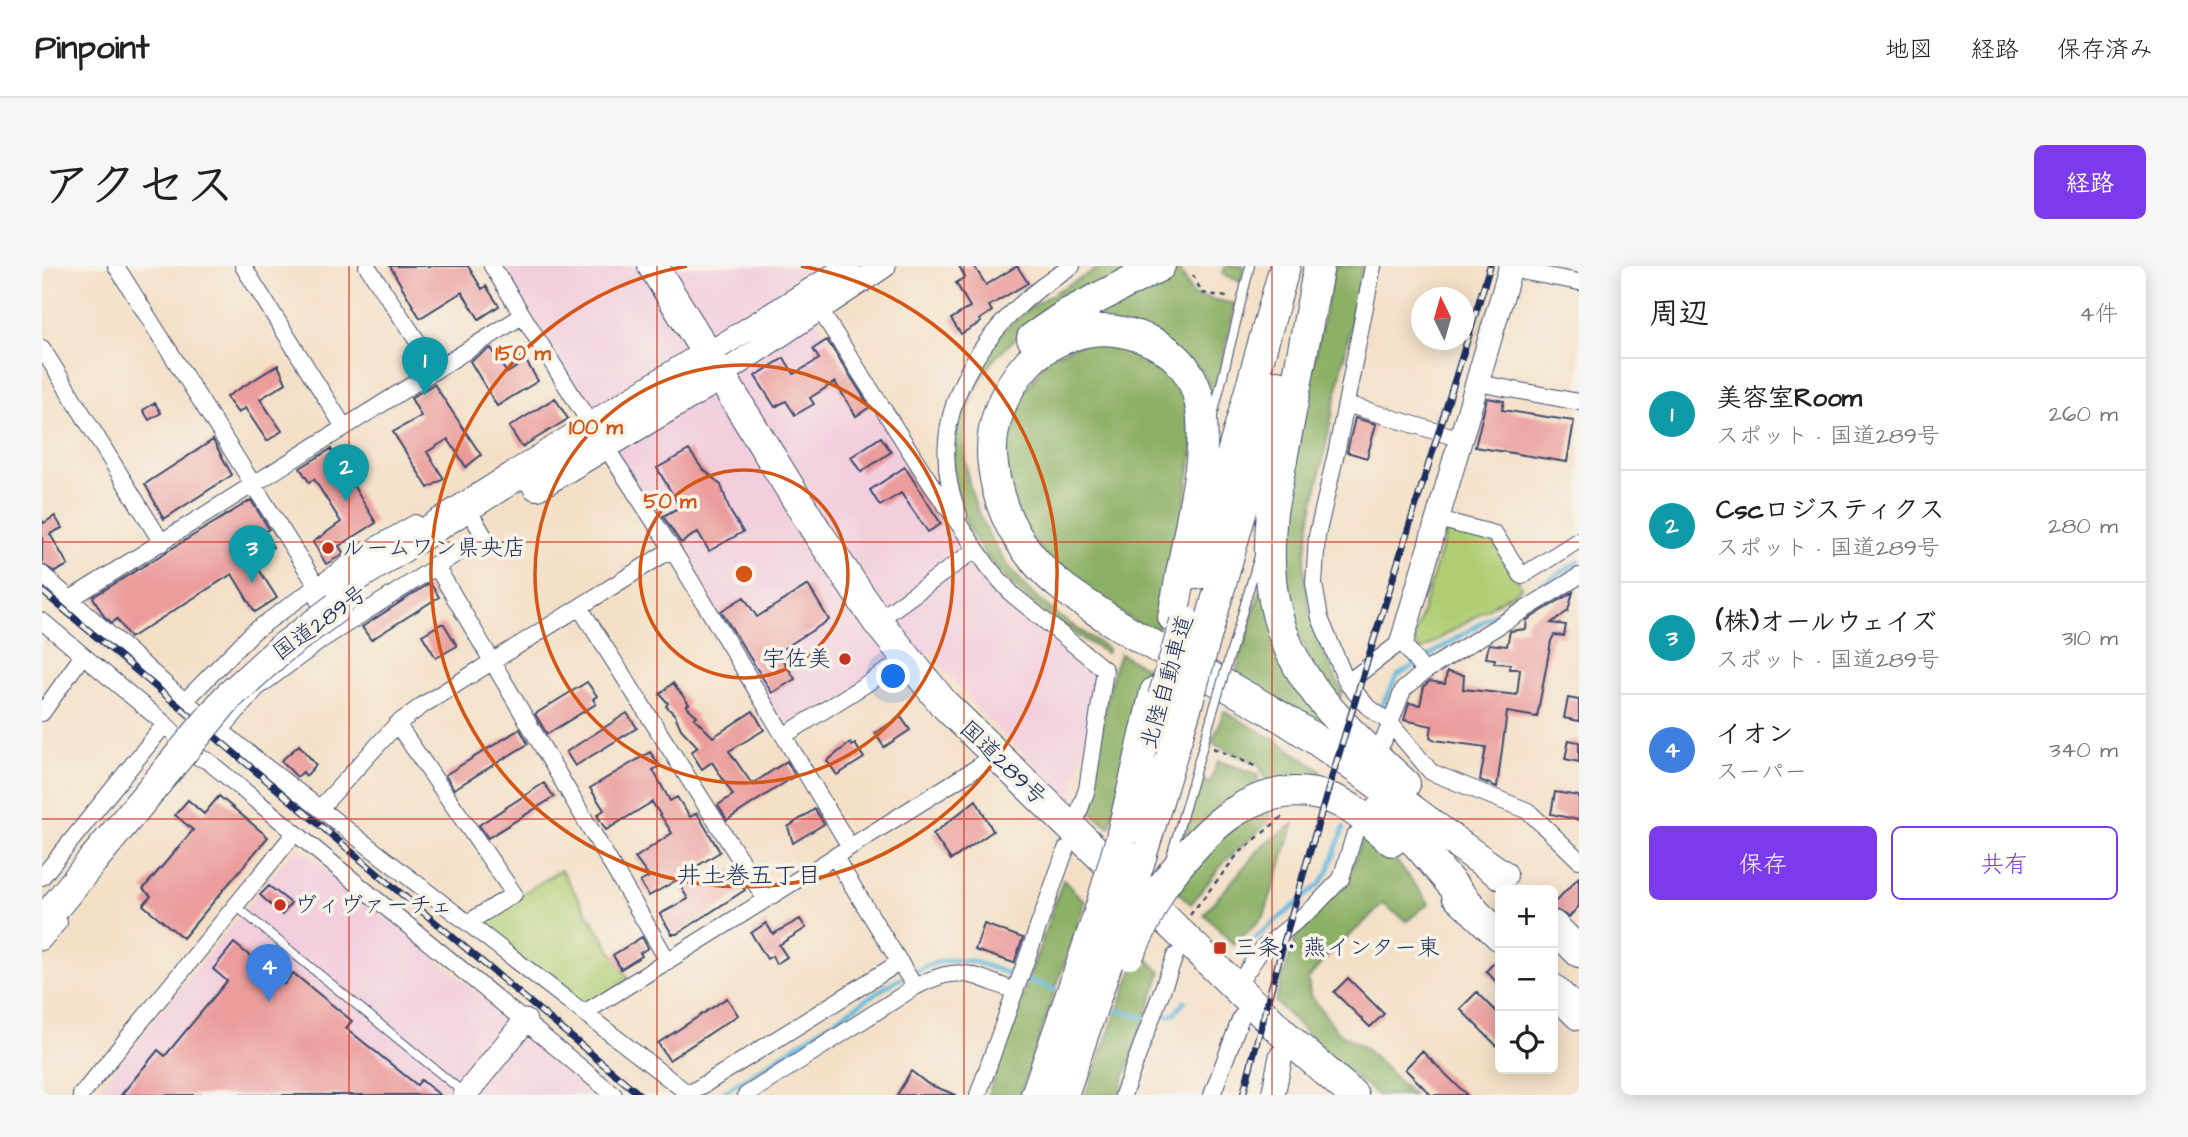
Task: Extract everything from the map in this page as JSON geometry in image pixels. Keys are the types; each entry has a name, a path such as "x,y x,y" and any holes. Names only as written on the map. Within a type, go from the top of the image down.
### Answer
{"highway":[{"name":"国道289号","path":"630,266 707,369 877,621 943,703 985,761"},
{"name":"国道289号","path":"653,266 793,530 890,669 1069,839 1353,1095"},
{"path":"1160,266 1043,330 1005,365 992,386 983,409 976,458 984,506 994,530 1031,581 1067,610 1121,646 1273,729 1347,779 1418,845 1495,931"},
{"name":"北陸自動車道","path":"1200,629 1285,266"},
{"name":"北陸自動車道","path":"1063,1095 1114,937 1131,848 1179,703 1309,266"},
{"path":"1319,266 1272,512 1269,545 1274,604 1283,635 1310,687 1328,712 1510,883"},
{"path":"1200,629 1203,410 1186,372 1172,356 1146,339 1116,330 1097,330 1062,339 1030,361 1006,394 998,414 992,456 999,500 1008,522 1038,565 1056,581 1124,628 1289,722 1510,883"},
{"name":"国道289号","path":"42,898 88,855 227,698 279,650 326,597 471,514 707,369"},
{"path":"1070,1095 1114,937 1162,887 1189,849 1228,815 1248,803 1269,797 1309,794 1331,798 1352,809 1473,909"},
{"name":"国道289号","path":"1069,839 1175,956 1324,1095"},
{"name":"国道289号","path":"42,923 88,855"},
{"path":"1558,931 1579,952"},
{"name":"北陸自動車道","path":"1036,1095 1114,937"},
{"path":"1558,994 1579,1015"}],"street":[{"path":"116,266 326,597 253,632 185,701"},
{"path":"243,266 345,427"},
{"path":"367,266 436,369"},
{"path":"492,266 598,437 672,549 785,735 849,847"},
{"path":"707,369 849,266"},
{"path":"707,369 818,307 884,266"},
{"path":"1039,266 1048,281"},
{"path":"972,545 948,484 945,455 952,409 968,367 1002,321 1048,281 1072,266"},
{"path":"1373,266 1317,536 1314,584 1320,618 1347,683 1367,706 1388,721 1431,772 1528,811 1579,860"},
{"path":"1347,683 1406,647 1438,519 1510,268 1579,282"},
{"path":"818,307 972,545 1013,595 1105,670 1087,789 978,1095"},
{"path":"72,598 522,316"},
{"path":"42,348 162,543"},
{"path":"1478,383 1579,402"},
{"path":"1346,404 1461,439"},
{"path":"221,730 257,688 323,639 435,564 484,536 471,514"},
{"path":"1438,519 1495,534 1522,576 1579,540"},
{"path":"877,621 972,545"},
{"path":"321,807 397,724 672,549"},
{"path":"435,564 668,961"},
{"path":"42,574 221,730 689,1094 908,974 956,971 1017,986"},
{"path":"1383,742 1388,721 1403,690 1423,671 1579,576"},
{"path":"580,608 766,900"},
{"path":"42,621 165,724 198,757 208,761 614,1095"},
{"path":"1406,647 1423,671"},
{"path":"42,713 83,655"},
{"path":"785,735 890,669"},
{"path":"42,877 165,724"},
{"path":"397,724 514,894 469,922"},
{"path":"42,942 198,757"},
{"path":"584,1013 985,761"},
{"path":"81,1095 294,834"},
{"path":"1236,987 1262,949 1314,907 1340,878 1354,836"},
{"path":"834,856 908,974"},
{"path":"1123,1095 1175,956"},
{"path":"746,1095 908,974"},
{"path":"1212,1095 1241,1017"},
{"path":"466,1095 525,1021"},
{"path":"1273,1095 1281,1056"}],"lane":[{"path":"1203,456 1250,266"},
{"path":"1200,629 1272,512"},
{"path":"1162,887 1179,703"},
{"path":"236,906 466,1095"}],"path":[{"path":"1193,275 1202,293 1227,297"},
{"path":"1213,748 1257,766"},
{"path":"1190,915 1238,854 1283,816"}],"shaded area":[{"path":"501,266 817,266 792,282 969,563 1010,608 1102,671 1071,797 1066,797 979,710 929,652 793,740"},
{"path":"294,849 301,849 603,1095 94,1095"}],"green space":[{"path":"1102,266 1142,266 1046,318 1011,342 997,356 978,384 968,413 964,444 967,475 976,506 1007,563 1036,597 1108,649 1106,653 1041,610 1012,584 987,556 967,525 955,491 952,453 967,381 984,352 1032,306"},
{"path":"1177,266 1193,295 1235,304 1214,397 1202,370 1077,317"},
{"path":"1226,266 1244,266 1240,282 1222,273"},
{"path":"1335,266 1363,266 1311,517 1304,566 1309,608 1322,649 1342,691 1337,708 1285,609 1279,556 1309,382"},
{"path":"1100,337 1154,351 1198,415 1179,543 1156,636 1056,569 1022,527 1003,455 1009,415 1049,356"},
{"path":"1453,529 1492,539 1522,587 1420,651 1414,639 1446,533"},
{"path":"1262,584 1334,727 1329,737 1234,679"},
{"path":"1120,654 1149,669 1110,827 1084,807 1114,669"},
{"path":"1224,711 1282,744 1321,771 1316,786 1271,786 1258,764 1212,743"},
{"path":"1218,761 1257,774 1260,787 1183,841 1199,780 1210,783"},
{"path":"1267,804 1271,817 1268,823 1225,861 1191,904 1173,887 1195,853"},
{"path":"1294,824 1264,916 1234,945 1204,914 1264,844"},
{"path":"1365,834 1390,853 1429,903 1407,921 1383,904 1324,960 1308,979 1310,995 1338,1032 1365,1048 1413,1095 1377,1095 1331,1057 1275,1002 1299,927 1345,885"},
{"path":"561,870 629,980 584,1009 472,925"},
{"path":"1063,880 1085,902 1020,1095 988,1095"},
{"path":"1140,951 1161,973 1118,1095 1085,1095"}],"building":[{"path":"390,266 468,266 482,289 486,286 499,306 479,319 462,292 420,318"},
{"path":"959,266 974,266 986,285 1017,266 1028,283 989,306 992,311 979,320 981,322 961,334 951,319 970,307 956,283 965,277"},
{"path":"827,340 870,407 856,416 835,382 810,398 814,404 795,415 786,401 775,407 755,376 784,358 794,374 819,359 813,349"},
{"path":"491,348 507,373 526,361 538,381 497,406 470,361"},
{"path":"278,365 286,383 260,399 282,431 267,441 245,408 238,413 226,397"},
{"path":"434,384 481,455 466,467 448,439 427,452 444,479 428,488 393,432 421,416 411,398"},
{"path":"555,398 568,419 522,447 509,427"},
{"path":"1487,398 1504,401 1502,410 1574,421 1567,462 1475,447"},
{"path":"155,403 161,413 149,420 143,410"},
{"path":"1355,418 1376,424 1367,458 1347,452"},
{"path":"881,437 891,452 861,472 851,457"},
{"path":"213,440 232,475 164,519 145,484"},
{"path":"331,449 376,523 339,546 344,554 326,564 313,542 341,522 314,479 309,482 300,468"},
{"path":"689,450 701,467 721,485 730,511 743,532 709,551 698,532 681,543 663,516 680,507 657,468"},
{"path":"905,467 941,524 928,532 901,493 880,506 870,490"},
{"path":"251,500 269,529 263,533 273,547 253,560 277,598 255,612 232,574 130,638 117,619 112,623 104,616 93,597"},
{"path":"55,516 62,528 50,534 68,565 55,572 42,564 42,520 44,523"},
{"path":"430,583 439,597 371,640 362,627"},
{"path":"808,585 829,620 778,652 795,679 772,693 721,611 744,597 757,617"},
{"path":"1573,592 1568,611 1551,623 1566,625 1564,636 1554,635 1551,641 1537,717 1507,712 1497,787 1480,780 1486,747 1435,740 1430,737 1432,726 1404,720 1409,703 1420,705 1424,686 1430,681 1445,684 1447,672 1464,675 1463,689 1517,695 1520,669 1509,669 1510,664 1494,663 1495,659 1486,658 1489,644 1507,646 1510,631 1526,629 1527,620"},
{"path":"444,624 457,646 436,658 422,635"},
{"path":"587,682 597,696 593,699 596,704 547,734 535,714"},
{"path":"673,683 689,704 686,706 697,716 694,718 713,737 753,711 764,730 729,751 752,784 787,761 795,776 727,820 718,805 733,795 712,762 702,769 691,752 698,747 681,729 675,715 666,706 668,703 660,694"},
{"path":"1568,698 1579,700 1579,721 1564,718"},
{"path":"627,713 637,728 575,766 566,752"},
{"path":"901,717 910,730 884,747 875,733"},
{"path":"520,729 528,744 454,789 445,775"},
{"path":"1569,740 1579,742 1579,762 1565,759"},
{"path":"850,743 852,746 855,744 864,758 837,775 827,761"},
{"path":"299,745 316,765 306,776 303,772 297,777 281,761"},
{"path":"650,752 660,766 653,770 670,801 677,797 690,817 697,813 720,852 694,868 705,886 732,869 745,890 677,934 672,934 660,914 688,899 677,880 649,896 640,882 649,877 635,858 672,833 652,802 606,830 597,815 604,810 590,788"},
{"path":"544,783 554,797 488,838 479,825"},
{"path":"1555,792 1579,796 1579,820 1551,814"},
{"path":"219,796 268,837 183,938 143,905 151,896 143,889 193,830 175,815 188,800 204,814"},
{"path":"976,800 993,831 951,860 933,834"},
{"path":"815,809 824,824 793,843 788,827"},
{"path":"1579,877 1579,906 1569,917 1558,912 1558,899"},
{"name":"ヴィヴァーチェ","path":"269,886 291,903 282,915 260,895"},
{"path":"800,919 806,928 779,945 787,957 776,964 772,956 767,959 751,933 766,923 773,934"},
{"path":"984,924 1023,938 1014,963 975,950"},
{"path":"642,937 648,948 640,953 642,956 621,969 613,955"},
{"path":"234,943 284,984 293,973 352,1021 346,1028 417,1085 421,1080 440,1095 121,1095 158,1050 165,1056 227,981 213,969"},
{"path":"1495,962 1495,981 1486,971"},
{"path":"1348,978 1384,1014 1370,1027 1334,992"},
{"path":"1477,992 1495,1010 1495,1044 1460,1009"},
{"path":"727,998 738,1015 669,1060 658,1043"},
{"path":"1422,1051 1467,1095 1431,1095 1405,1069"},
{"path":"911,1071 928,1084 956,1095 897,1095"}],"waterway":[{"path":"1379,711 1397,676 1579,561"},
{"path":"1241,950 1321,883 1329,870 1344,827"},
{"path":"720,1095 890,984 928,965 948,960 972,961 1056,990"},
{"path":"1167,1016 1174,1014 1185,1001"},
{"path":"1117,1010 1146,1018"}],"railway":[{"path":"1243,1095 1330,783 1490,266"},
{"path":"42,591 640,1095"}],"place":[{"name":"美容室Room","path":"425,395"},
{"name":"Cscロジスティクス","path":"346,502"},
{"name":"ルームワン県央店","path":"328,548"},
{"name":"(株)オールウェイズ","path":"252,583"},
{"name":"宇佐美","path":"845,659"},
{"name":"ヴィヴァーチェ","path":"280,905"},
{"name":"三条・燕インター東","path":"1220,948"},
{"name":"イオン","path":"269,1002"}],"district":[{"name":"井土巻五丁目","path":"749,876"}]}
